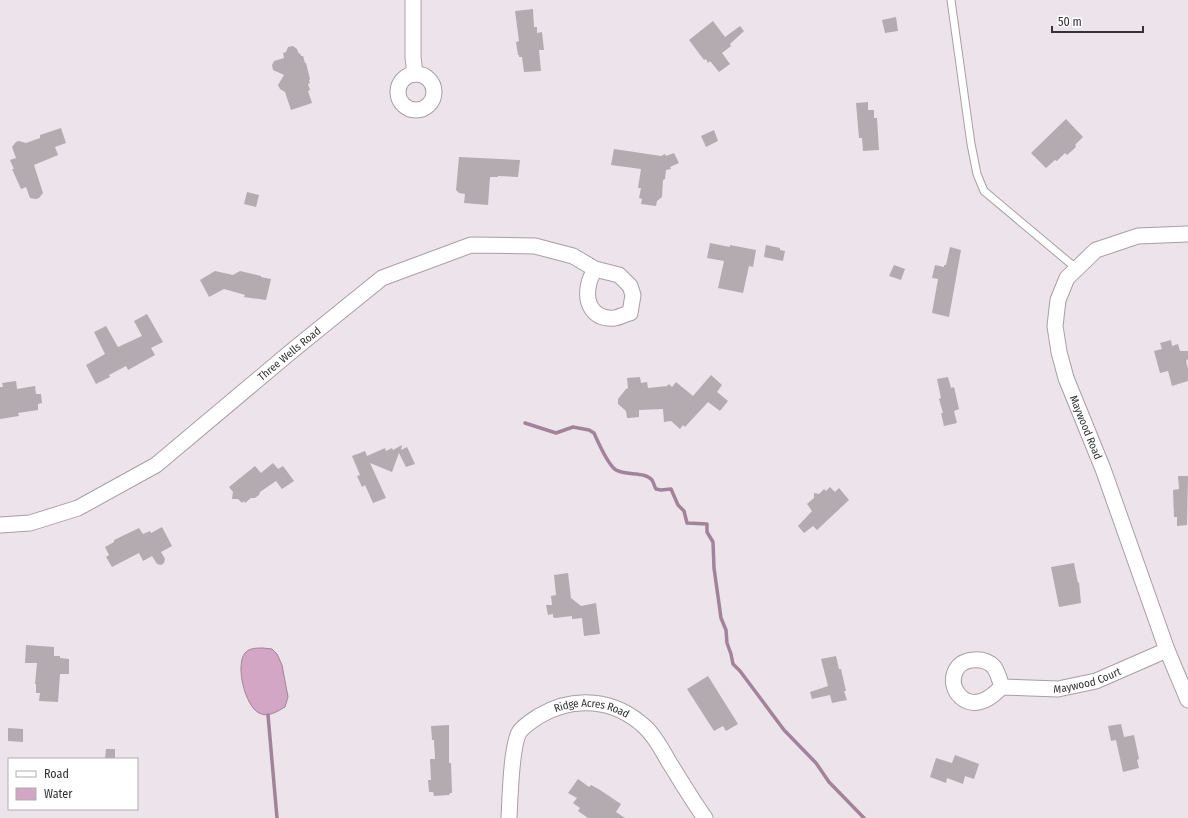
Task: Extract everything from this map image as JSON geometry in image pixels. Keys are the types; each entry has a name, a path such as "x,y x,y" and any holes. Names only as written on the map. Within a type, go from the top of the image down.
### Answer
{"street":[{"path":"413,0 413,57 415,74"},
{"name":"Maywood Road","path":"1188,234 1138,236 1096,250 1067,278 1058,300 1054,326 1066,378 1103,469 1167,650 1188,700"},
{"name":"Three Wells Road","path":"0,525 30,523 78,508 156,465 287,355 382,278 471,245 535,246 573,256 595,269"},
{"name":"Maywood Court","path":"1002,687 1058,689 1096,681 1167,650"},
{"name":"Ridge Acres Road","path":"509,818 514,747 520,732 531,722 559,706 585,702 606,705 620,710 634,718 646,728 656,740 705,818"}],"lane":[{"path":"951,0 977,174 984,191 1077,269"}],"water":[{"path":"251,649 272,649 277,654 282,665 288,697 285,707 266,715 259,713 254,709 246,694 241,675 242,659 245,653"}],"building":[{"path":"533,9 534,27 537,27 537,33 542,32 544,50 539,50 541,71 524,72 522,57 519,57 518,55 516,42 519,41 515,11"},
{"path":"896,17 898,31 885,33 882,20"},
{"path":"713,21 725,37 740,26 744,31 730,44 731,46 722,53 730,64 719,72 710,61 708,63 706,59 704,60 689,40"},
{"path":"293,46 297,49 301,56 303,56 306,63 310,79 310,83 308,84 310,90 308,91 312,103 291,110 285,92 280,89 278,85 284,75 273,70 272,65 274,61 284,58 283,53 286,52 288,47"},
{"path":"868,102 868,110 874,110 874,118 877,118 879,150 863,151 862,138 859,138 856,103"},
{"path":"1066,119 1083,137 1075,145 1075,148 1067,155 1065,153 1057,161 1055,160 1046,168 1031,153"},
{"path":"61,128 66,143 55,147 58,155 34,165 43,193 39,198 30,198 26,187 21,189 12,169 14,169 10,160 16,158 12,147 16,142 19,141 26,143 40,138 40,135"},
{"path":"714,130 718,141 706,147 701,136"},
{"path":"614,149 661,156 674,153 679,163 670,167 671,169 666,170 665,179 663,180 662,197 657,201 656,206 641,204 642,199 639,198 641,188 638,188 641,169 611,165"},
{"path":"459,157 520,160 518,177 490,177 488,205 464,203 465,194 459,193 456,190"},
{"path":"247,192 259,195 256,207 244,204"},
{"path":"710,243 756,250 753,267 749,266 743,293 718,288 724,261 707,258"},
{"path":"766,245 780,248 780,250 785,251 783,261 764,257"},
{"path":"950,247 961,250 949,317 932,313 938,279 932,278 935,265 944,267 944,265 946,265"},
{"path":"894,265 905,269 901,280 889,276"},
{"path":"215,271 233,275 240,271 271,279 266,300 244,297 245,295 224,289 209,297 200,280"},
{"path":"147,314 163,342 151,348 155,355 128,370 126,366 109,375 110,377 96,384 86,365 105,354 94,332 106,326 118,347 142,336 134,321"},
{"path":"1171,340 1172,346 1178,344 1180,351 1188,351 1188,359 1186,361 1188,381 1172,386 1168,371 1160,373 1154,351 1162,349 1160,343"},
{"path":"711,375 722,385 717,392 728,401 720,411 708,402 685,427 683,425 680,429 671,421 664,422 663,409 639,410 639,417 627,418 626,411 618,404 618,399 628,388 627,378 640,377 641,383 647,382 648,388 667,386 669,384 672,387 676,382 693,396"},
{"path":"948,377 951,388 954,387 959,409 954,411 957,423 944,426 937,379"},
{"path":"16,381 17,389 35,386 36,394 41,394 42,403 38,404 38,410 18,413 19,416 0,419 0,387 3,387 2,383"},
{"path":"402,445 401,450 407,447 415,464 406,467 399,453 392,472 370,463 386,498 373,503 365,485 362,487 357,476 360,475 352,456 365,451 367,456 385,448 386,451 392,448 393,450"},
{"path":"273,463 278,469 283,466 294,481 282,489 276,481 260,492 255,498 251,498 245,503 244,501 242,503 238,499 232,499 233,492 229,487 255,466 261,473"},
{"path":"1178,476 1188,476 1187,525 1177,526 1177,517 1174,517 1173,490 1179,489"},
{"path":"830,487 835,492 839,488 849,500 817,530 813,526 804,533 798,526 812,511 807,504 814,498 814,493 819,494 824,489 826,491"},
{"path":"162,527 172,546 161,552 165,559 164,563 161,565 157,564 152,556 143,561 139,553 112,567 106,557 109,555 105,547 114,542 114,540 139,528 143,534 150,531 151,533"},
{"path":"1074,563 1078,583 1079,582 1081,603 1059,607 1051,567"},
{"path":"568,573 571,598 581,606 596,603 600,634 584,636 582,618 572,619 572,616 555,618 553,617 553,614 548,615 546,605 552,605 551,596 556,595 554,575"},
{"path":"26,645 54,647 54,656 69,659 69,674 60,674 58,702 39,701 40,693 36,693 35,684 37,663 25,663"},
{"path":"836,656 839,669 841,669 846,691 844,691 847,700 832,703 830,695 812,699 810,692 828,686 821,659"},
{"path":"708,676 738,724 726,731 723,726 714,731 687,689"},
{"path":"1121,724 1124,737 1134,735 1139,759 1137,760 1139,768 1123,772 1116,740 1111,741 1108,726"},
{"path":"449,725 449,763 451,763 452,793 449,795 434,796 433,792 429,792 428,780 431,780 430,759 435,759 434,740 432,740 431,726"},
{"path":"8,728 23,729 23,742 8,741"},
{"path":"106,749 115,749 115,758 105,758"},
{"path":"955,755 979,764 974,779 965,776 963,784 947,778 946,783 930,777 936,758 952,763"},
{"path":"578,779 589,787 591,785 600,790 621,804 616,812 625,818 588,818 578,811 580,808 573,803 577,798 568,793"}],"waterway":[{"path":"525,423 556,433 573,427 589,430 594,433 607,458 616,470 625,473 645,475 652,480 656,489 671,489 678,505 684,511 687,523 707,524 707,532 713,542 714,568 721,618 726,630 727,643 733,664 740,671 784,730 816,763 829,782 864,818"},
{"path":"268,715 277,818"}]}
